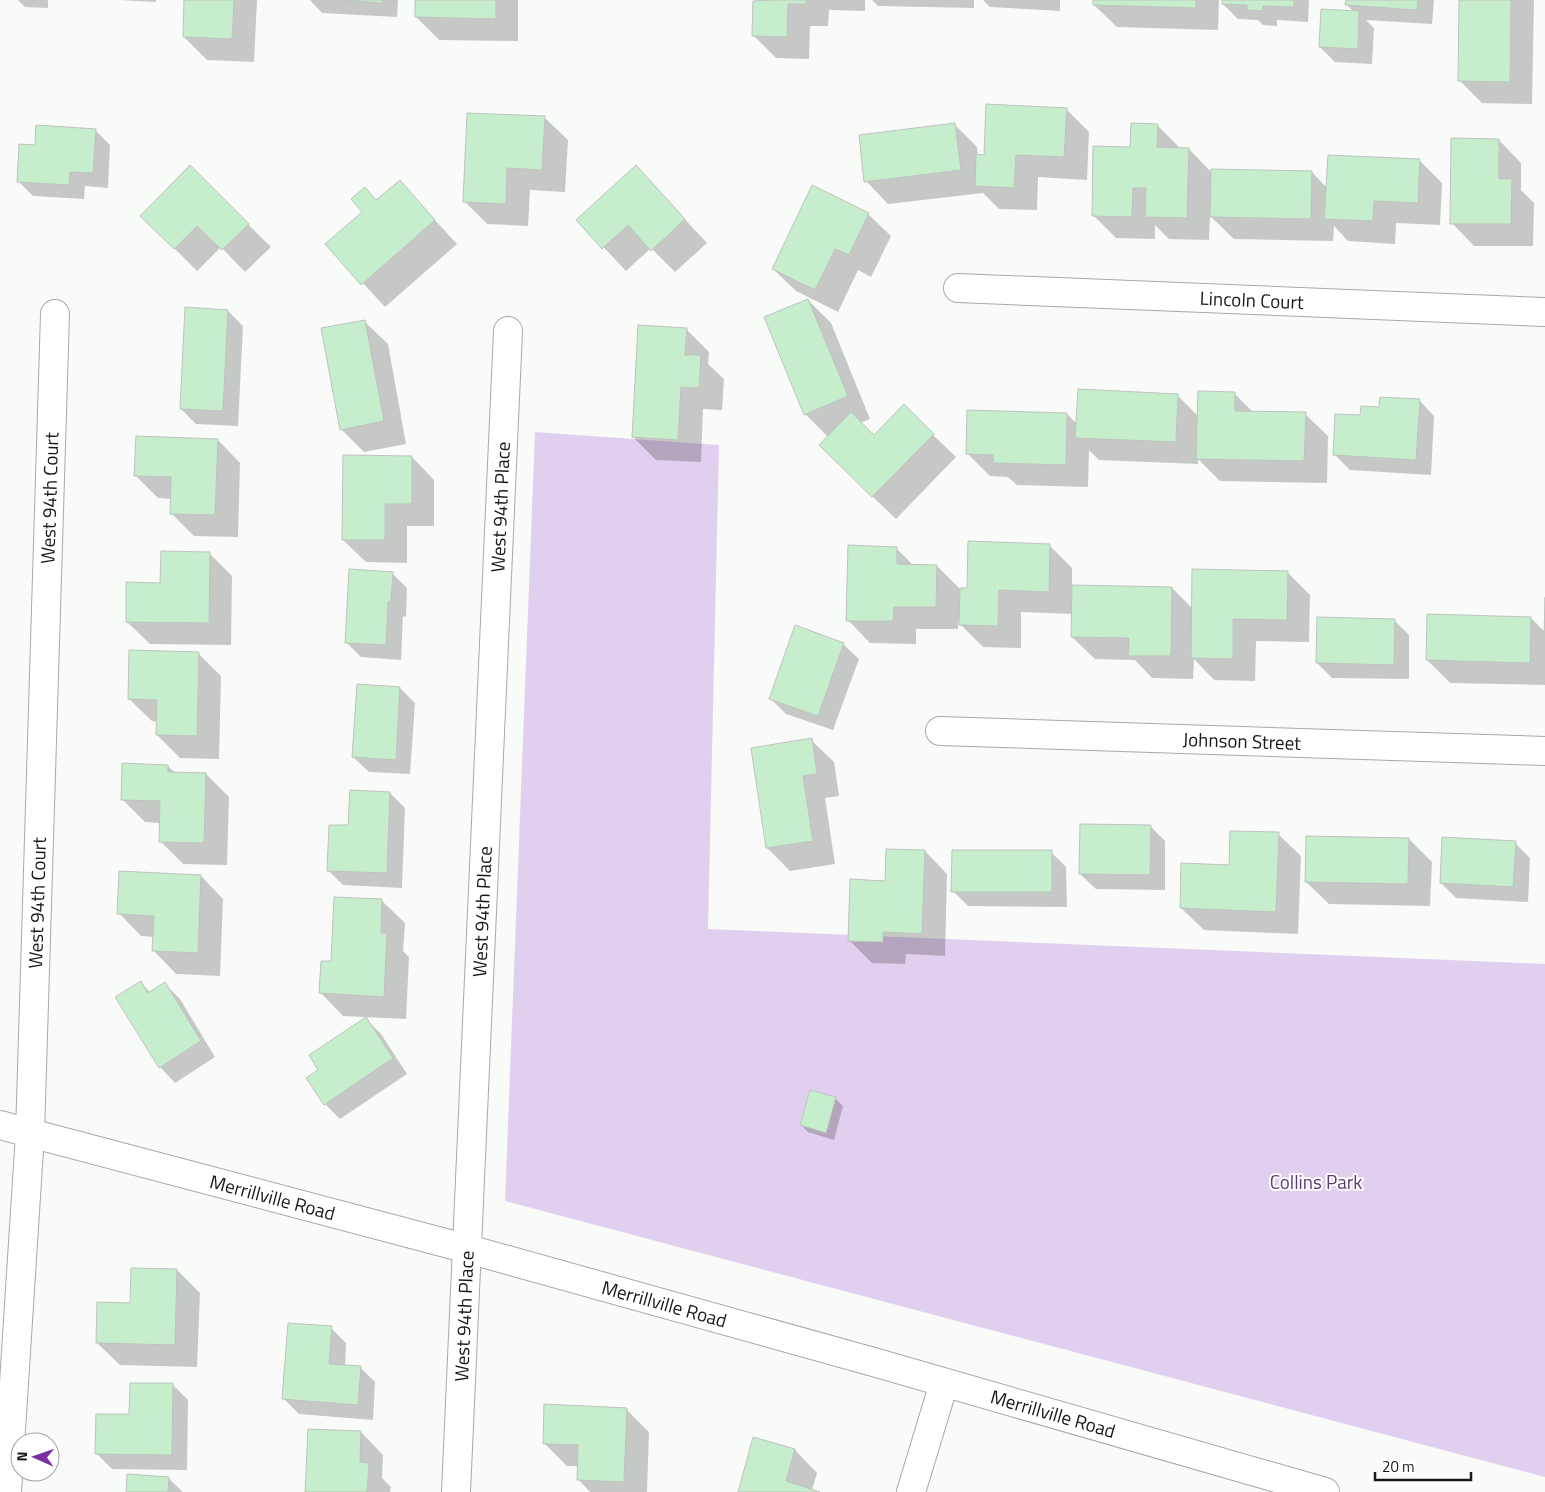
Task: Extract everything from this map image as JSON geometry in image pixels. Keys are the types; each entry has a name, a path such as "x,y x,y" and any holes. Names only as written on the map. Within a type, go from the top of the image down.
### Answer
{"street":[{"name":"Lincoln Court","path":"958,288 1545,312"},
{"name":"West 94th Court","path":"7,1492 30,1134 55,314"},
{"name":"West 94th Place","path":"456,1492 508,330"},
{"name":"Johnson Street","path":"940,731 1545,752"},
{"name":"Merrillville Road","path":"0,1125 468,1249 1325,1492"},
{"path":"911,1492 944,1383"}],"green space":[{"name":"Collins Park","path":"535,432 719,445 708,929 1545,964 1545,1477 505,1201"}],"building":[{"path":"184,0 234,0 232,39 183,37"},
{"path":"339,0 382,0 382,3"},
{"path":"415,0 496,0 496,19 415,17"},
{"path":"806,0 806,4 788,4 787,37 752,36 753,1"},
{"path":"1093,0 1196,0 1196,8 1093,5"},
{"path":"1222,0 1294,0 1294,7 1263,6 1263,11 1247,10 1247,5 1222,4"},
{"path":"1346,0 1418,0 1417,10 1345,5"},
{"path":"1459,0 1511,0 1510,82 1458,81"},
{"path":"1321,9 1359,11 1358,49 1319,47"},
{"path":"986,104 1067,108 1064,157 1016,155 1014,188 975,186 976,154 984,155"},
{"path":"467,113 545,116 542,170 507,168 506,204 463,202"},
{"path":"955,123 961,170 864,182 859,135"},
{"path":"1131,123 1158,124 1157,147 1189,148 1187,218 1145,217 1146,188 1133,188 1132,217 1092,216 1093,146 1130,147"},
{"path":"36,125 96,129 93,173 70,172 69,185 17,182 19,144 35,145"},
{"path":"1451,138 1499,139 1499,179 1512,179 1511,224 1450,224"},
{"path":"1328,155 1420,159 1418,203 1374,201 1373,221 1324,219"},
{"path":"190,165 249,224 222,250 197,226 174,249 140,216"},
{"path":"636,165 685,219 651,251 628,225 602,249 576,220"},
{"path":"1211,169 1312,171 1311,219 1210,217"},
{"path":"400,180 435,220 361,285 325,244 362,212 351,199 365,187 376,200"},
{"path":"812,185 869,213 849,255 835,249 815,290 772,269"},
{"path":"808,299 848,396 804,415 764,317"},
{"path":"185,307 228,310 223,411 180,409"},
{"path":"365,320 384,421 340,430 321,328"},
{"path":"638,325 687,328 685,355 701,355 699,388 681,387 678,440 632,437"},
{"path":"1078,389 1178,394 1176,442 1075,438"},
{"path":"1198,391 1235,392 1235,411 1306,412 1304,461 1196,459"},
{"path":"1380,397 1420,399 1416,460 1333,455 1335,414 1360,415 1361,406 1379,407"},
{"path":"904,404 934,434 872,497 819,445 851,412 874,435"},
{"path":"967,410 1067,413 1066,465 993,463 993,455 966,454"},
{"path":"136,436 218,439 215,515 170,514 171,477 134,476"},
{"path":"343,455 412,456 412,504 385,504 385,540 342,540"},
{"path":"968,541 1050,544 1049,592 999,590 998,626 959,625 960,588 967,588"},
{"path":"848,545 897,547 897,564 937,565 936,607 894,607 893,621 846,621"},
{"path":"161,551 210,552 209,623 126,622 126,582 160,583"},
{"path":"349,569 393,572 391,602 388,602 386,645 345,643"},
{"path":"1192,569 1288,571 1287,620 1233,619 1233,659 1191,658"},
{"path":"1072,585 1172,587 1171,656 1128,656 1129,638 1071,637"},
{"path":"1545,597 1545,640 1544,640"},
{"path":"1427,614 1531,617 1530,663 1426,660"},
{"path":"1317,617 1395,619 1394,665 1316,663"},
{"path":"795,625 844,643 818,716 769,699"},
{"path":"129,650 199,652 197,736 156,735 157,700 128,699"},
{"path":"357,684 400,687 396,760 352,757"},
{"path":"812,738 817,774 803,776 813,841 766,848 751,748"},
{"path":"122,763 168,765 168,772 206,773 204,843 159,842 160,801 121,800"},
{"path":"350,790 390,792 387,873 327,871 329,825 348,825"},
{"path":"1080,824 1151,825 1150,875 1079,874"},
{"path":"1230,831 1279,832 1276,912 1180,908 1181,863 1229,865"},
{"path":"1306,836 1409,838 1408,884 1305,882"},
{"path":"1442,837 1516,841 1513,887 1440,883"},
{"path":"886,849 925,850 922,934 883,932 883,942 848,941 850,879 885,881"},
{"path":"952,850 1052,850 1052,892 951,892"},
{"path":"119,871 201,875 198,953 152,951 154,916 117,914"},
{"path":"334,897 382,899 381,933 387,933 384,997 319,993 321,961 331,961"},
{"path":"141,981 148,993 165,982 201,1041 159,1068 115,997"},
{"path":"366,1017 393,1058 324,1105 306,1078 318,1070 309,1055"},
{"path":"810,1090 836,1097 826,1133 800,1125"},
{"path":"131,1268 177,1269 175,1345 96,1343 97,1302 130,1303"},
{"path":"288,1323 332,1326 329,1364 361,1366 358,1405 282,1399"},
{"path":"130,1383 173,1383 172,1455 95,1454 96,1414 129,1414"},
{"path":"544,1404 627,1408 624,1482 577,1480 578,1445 543,1444"},
{"path":"308,1429 361,1431 360,1462 369,1463 367,1492 305,1492"},
{"path":"753,1437 795,1449 786,1481 820,1492 738,1492"},
{"path":"127,1474 169,1477 168,1492 126,1492"}]}
